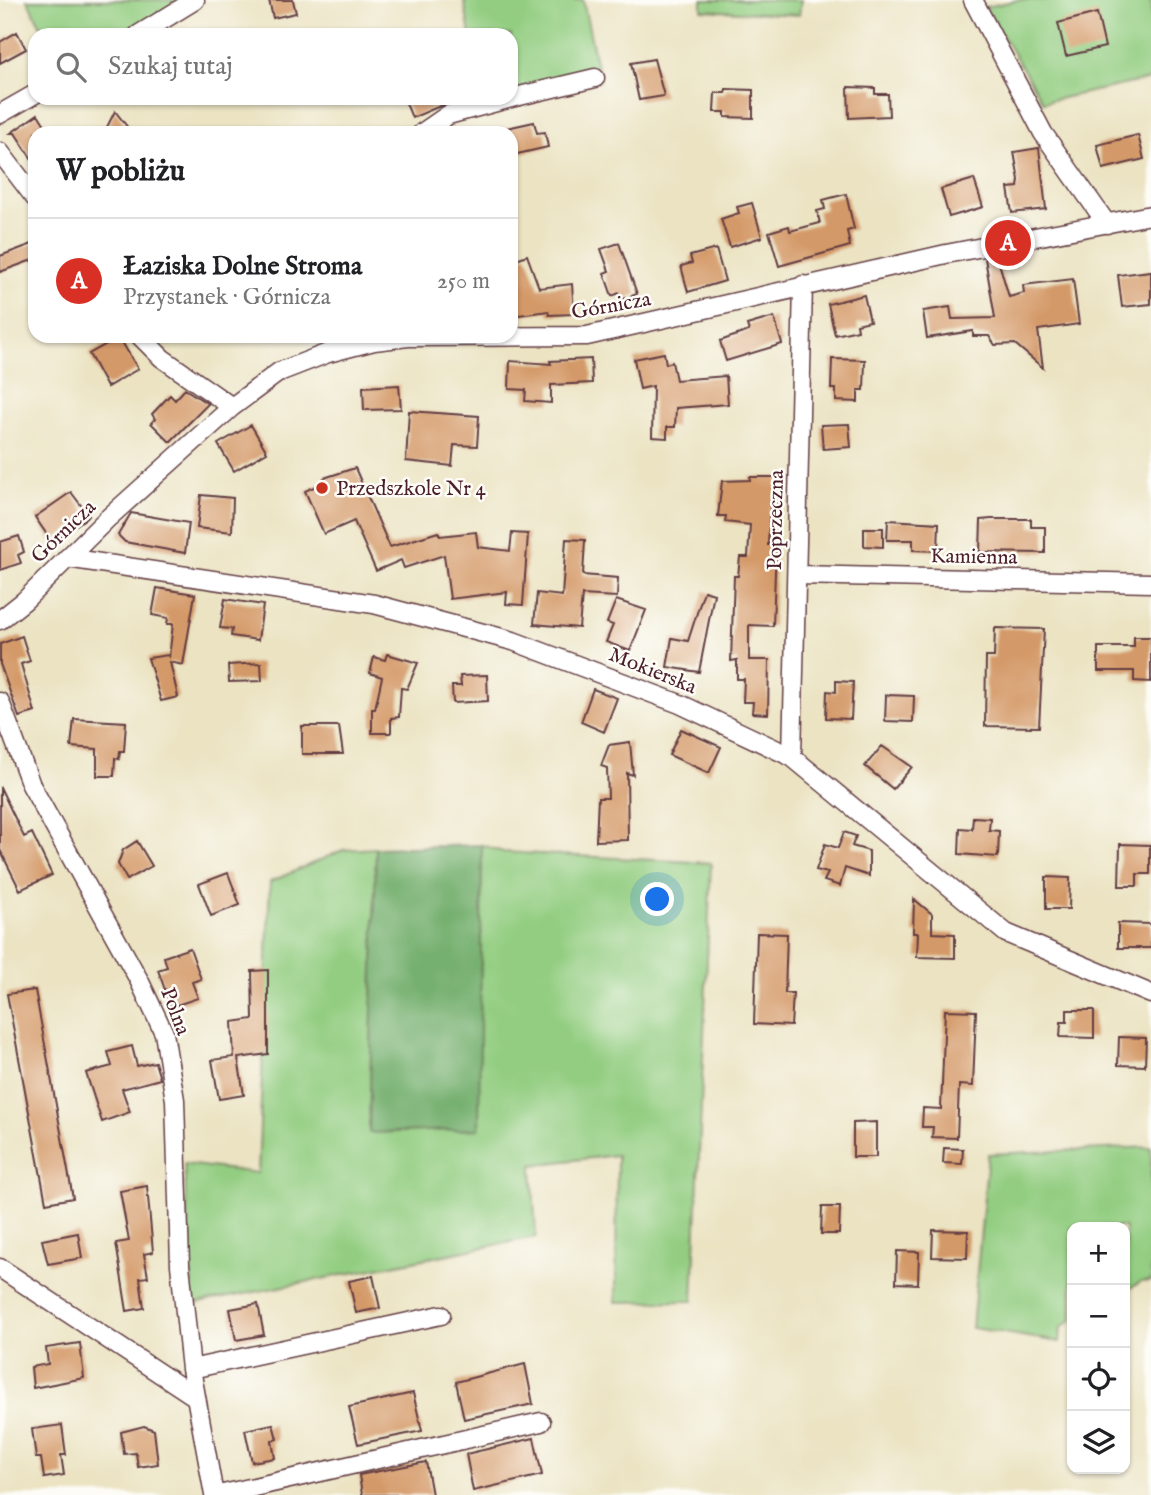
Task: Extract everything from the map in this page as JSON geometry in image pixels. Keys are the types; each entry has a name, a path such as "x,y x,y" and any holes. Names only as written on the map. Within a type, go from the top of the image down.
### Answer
{"street":[{"path":"149,28 195,0"},
{"path":"973,0 1043,133 1107,224"},
{"path":"518,96 595,78"},
{"path":"0,114 28,98"},
{"path":"432,126 448,115 485,105"},
{"path":"0,152 28,189"},
{"name":"Górnicza","path":"518,336 587,336 803,285 1151,215"},
{"name":"Poprzeczna","path":"792,757 803,285"},
{"path":"147,343 162,358 232,407"},
{"name":"Górnicza","path":"0,620 24,601 67,558 232,407 279,372 328,353 378,343"},
{"name":"Mokierska","path":"67,558 374,604 513,641 680,704 792,757 1006,933 1151,994"},
{"name":"Kamienna","path":"797,575 1151,583"},
{"name":"Polna","path":"0,702 31,785 139,980 164,1033 175,1100 180,1265 194,1396 217,1495 541,1422"},
{"path":"0,1268 194,1396"},
{"path":"191,1369 440,1315"}],"green space":[{"path":"27,0 190,0 140,28 42,28"},
{"path":"464,0 583,0 600,81 518,97 518,28 469,28"},
{"path":"702,0 801,0 799,15 702,10"},
{"path":"1018,0 1151,0 1151,79 1043,102 985,7"},
{"path":"482,845 503,852 711,863 693,1301 616,1302 617,1155 532,1165 536,1237 193,1304 184,1164 258,1173 270,882 343,850 376,848 369,1133 478,1129"},
{"path":"482,845 479,1129 369,1133 376,848"},
{"path":"1151,1147 1151,1281 1141,1282 1130,1288 1130,1222 1067,1222 1067,1323 1061,1327 1060,1342 972,1328 988,1154"}],"building":[{"path":"269,0 293,0 296,13 273,18"},
{"path":"1097,13 1105,47 1066,56 1058,23"},
{"path":"17,32 26,49 0,63 0,42"},
{"path":"654,59 664,96 639,100 631,63"},
{"path":"848,87 875,88 875,94 888,94 889,116 849,118"},
{"path":"726,89 753,90 753,118 725,117 725,112 714,112 715,93 725,93"},
{"path":"407,105 443,105 412,118"},
{"path":"115,111 127,126 108,126"},
{"path":"38,114 46,126 28,126 28,153 15,133 11,133"},
{"path":"534,122 537,133 545,132 548,147 518,154 516,126"},
{"path":"1138,135 1144,159 1103,169 1097,145"},
{"path":"1039,148 1046,209 1012,213 1008,188 1018,187 1019,180 1014,152"},
{"path":"974,179 983,207 949,217 941,189"},
{"path":"846,194 854,229 847,231 850,246 779,266 769,232 789,226 790,231 820,223 817,211 825,209 823,200"},
{"path":"752,203 762,237 730,247 721,219 739,213 737,207"},
{"path":"619,243 637,294 621,300 619,293 612,296 604,273 609,271 601,249"},
{"path":"28,246 28,262 0,272 0,256"},
{"path":"716,249 725,281 688,292 681,266 692,263 690,256"},
{"path":"527,255 539,288 572,284 574,314 549,315 548,311 518,315 518,258"},
{"path":"997,256 1009,297 1024,293 1023,285 1073,279 1079,324 1038,330 1043,368 1015,344 995,345 989,336 973,336 973,331 927,338 923,311 950,307 952,319 995,318 985,258"},
{"path":"1151,271 1151,304 1122,307 1118,275"},
{"path":"864,295 870,321 857,324 858,330 835,335 828,304"},
{"path":"774,317 782,344 726,361 720,341 749,331 747,325"},
{"path":"108,343 123,343 138,369 107,387 89,354"},
{"path":"664,353 666,364 672,362 676,380 726,376 728,404 676,408 675,427 667,427 667,438 652,437 653,386 640,389 634,359"},
{"path":"591,359 592,383 551,385 551,403 525,401 526,390 509,389 510,361 551,364 550,361"},
{"path":"832,359 865,360 864,390 858,390 858,402 836,401 836,389 831,389"},
{"path":"399,385 401,409 364,410 363,387"},
{"path":"185,389 208,404 170,442 151,423 155,419 152,414 170,395 175,400"},
{"path":"409,411 479,416 477,446 454,445 452,466 406,461"},
{"path":"849,424 851,447 823,449 821,425"},
{"path":"251,425 267,452 234,471 218,444"},
{"path":"355,468 390,547 438,532 440,536 476,532 478,547 510,551 512,533 528,534 523,605 506,604 507,592 450,599 444,555 404,568 401,560 376,571 354,521 324,534 305,491 325,482 324,478"},
{"path":"750,477 778,477 777,508 770,507 768,545 776,545 773,626 749,625 749,660 769,660 768,714 752,713 753,702 743,702 744,679 737,679 737,660 731,661 734,576 738,576 740,557 748,557 750,525 725,522 726,516 718,516 722,481 750,480"},
{"path":"71,492 89,516 52,542 35,517"},
{"path":"201,495 233,498 232,532 197,528"},
{"path":"131,513 189,523 185,553 125,542 118,535"},
{"path":"1031,519 1031,527 1045,527 1045,553 980,552 981,520"},
{"path":"888,520 939,523 938,551 913,550 913,540 887,540"},
{"path":"864,528 883,528 883,547 864,546"},
{"path":"19,536 24,552 18,555 21,563 0,570 0,542"},
{"path":"566,539 585,540 583,575 618,578 617,597 582,595 579,628 534,624 537,593 562,596"},
{"path":"157,588 195,594 183,665 170,662 178,697 161,701 148,658 168,655 169,658 173,624 167,624 168,618 152,615"},
{"path":"704,591 714,594 699,672 667,667 672,638 688,641"},
{"path":"225,599 263,605 258,640 231,636 232,629 220,628"},
{"path":"616,600 646,610 630,651 606,642 613,625 607,623"},
{"path":"995,628 1044,629 1039,727 985,726 986,657 994,657"},
{"path":"22,636 30,661 21,664 35,712 19,717 0,664 0,644"},
{"path":"1134,637 1151,637 1151,682 1134,681 1134,671 1098,671 1098,647 1134,647"},
{"path":"387,654 418,663 407,689 401,688 399,717 391,718 391,733 372,733 372,709 375,709 382,677 370,673 374,657 385,660"},
{"path":"261,663 262,681 229,682 228,665"},
{"path":"487,675 488,701 453,703 452,686 461,686 460,676"},
{"path":"836,681 853,682 851,719 826,718 827,691 836,692"},
{"path":"593,689 617,698 604,732 581,722"},
{"path":"886,695 914,696 913,722 885,721"},
{"path":"74,719 126,722 124,751 120,751 119,759 115,758 114,776 97,776 97,749 71,747"},
{"path":"302,726 339,726 343,754 302,754"},
{"path":"681,729 721,747 709,773 669,755"},
{"path":"630,742 633,775 627,773 628,840 596,841 598,798 608,798 607,768 601,766 609,745"},
{"path":"882,746 912,767 893,789 865,766"},
{"path":"0,787 24,837 32,833 52,875 20,890 0,850"},
{"path":"973,817 990,818 989,830 999,831 998,857 959,854 960,828 972,829"},
{"path":"844,832 856,836 852,846 869,851 869,876 845,868 840,886 824,881 828,873 816,870 825,844 838,848"},
{"path":"137,841 152,866 127,880 118,864 123,850"},
{"path":"1120,844 1150,845 1150,874 1137,874 1137,886 1119,886"},
{"path":"228,873 240,905 211,916 199,884"},
{"path":"1046,877 1070,878 1069,909 1046,909"},
{"path":"914,899 932,914 932,933 955,934 955,958 917,957 918,933 913,933"},
{"path":"1118,923 1151,924 1151,948 1118,948"},
{"path":"757,933 787,934 785,993 793,993 791,1026 754,1024"},
{"path":"190,948 201,979 192,982 198,998 171,1007 158,970 167,967 164,957"},
{"path":"268,970 268,1054 238,1058 244,1095 219,1099 212,1060 234,1057 232,1022 253,1019 252,971"},
{"path":"35,990 73,1198 46,1203 7,994"},
{"path":"945,1010 976,1011 973,1086 959,1085 957,1138 932,1137 933,1127 922,1127 923,1108 941,1109"},
{"path":"1067,1010 1094,1010 1094,1038 1060,1037 1061,1022 1067,1022"},
{"path":"1119,1037 1146,1038 1145,1066 1118,1065"},
{"path":"132,1046 137,1066 155,1062 160,1079 122,1089 130,1112 102,1122 86,1073 112,1066 108,1052"},
{"path":"876,1122 876,1157 853,1157 853,1123"},
{"path":"944,1148 963,1149 962,1164 943,1163"},
{"path":"147,1186 153,1252 144,1254 148,1277 140,1278 144,1308 127,1311 116,1243 129,1241 120,1191"},
{"path":"822,1207 840,1207 839,1234 821,1234"},
{"path":"933,1230 968,1231 967,1258 932,1257"},
{"path":"78,1233 82,1258 48,1264 42,1240"},
{"path":"897,1251 919,1252 918,1284 896,1283"},
{"path":"373,1276 380,1308 356,1313 349,1281"},
{"path":"258,1304 264,1335 236,1340 230,1309"},
{"path":"80,1343 84,1378 33,1388 31,1367 48,1364 46,1348"},
{"path":"525,1364 533,1404 464,1419 456,1382"},
{"path":"413,1393 422,1431 358,1444 349,1407"},
{"path":"273,1424 277,1439 272,1441 275,1458 252,1462 245,1430"},
{"path":"62,1425 66,1455 61,1455 64,1475 44,1478 41,1458 36,1458 32,1429"},
{"path":"144,1426 154,1430 158,1464 138,1467 136,1453 124,1454 121,1432"},
{"path":"534,1438 542,1475 473,1491 466,1454"},
{"path":"426,1462 432,1495 362,1495 359,1475"}],"place":[{"name":"Łaziska Dolne Stroma","path":"1008,243"},
{"name":"Przedszkole Nr 4","path":"322,488"}]}
